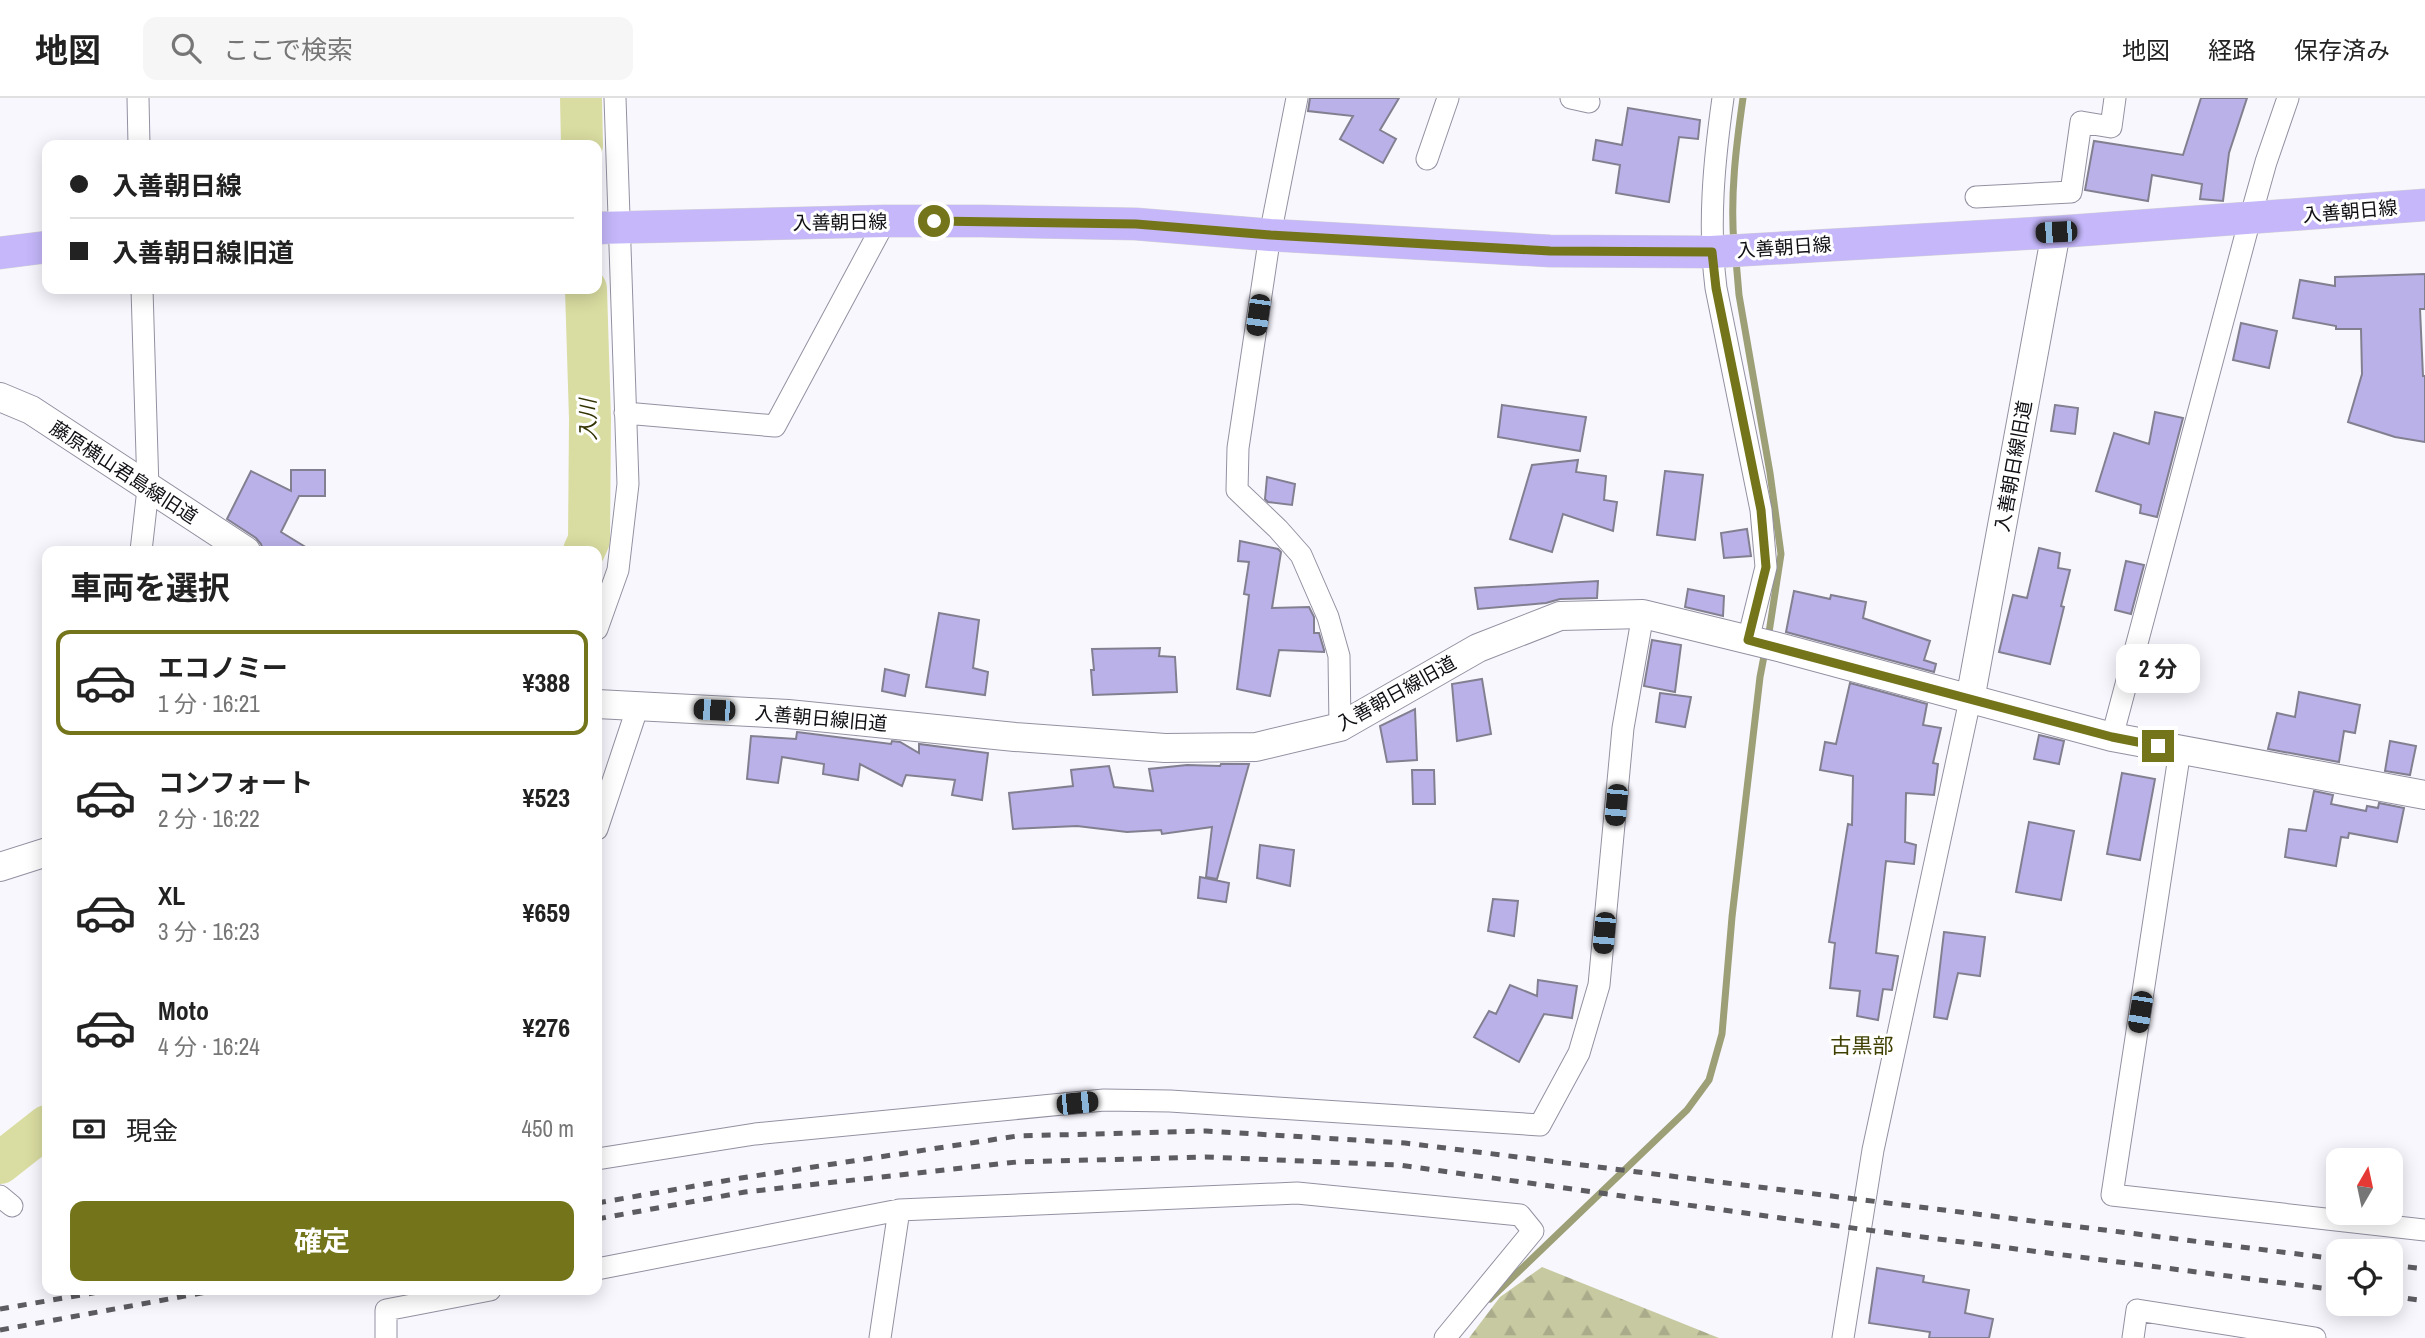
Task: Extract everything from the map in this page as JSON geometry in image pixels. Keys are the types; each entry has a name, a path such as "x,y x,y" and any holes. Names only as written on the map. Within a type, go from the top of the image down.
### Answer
{"main road":[{"name":"入善朝日線","path":"608,228 885,221 1136,224 1270,235 1550,251 1712,252 2056,232 2425,205"},
{"path":"0,253 42,248"}],"street":[{"path":"138,98 139,140"},
{"path":"602,615 618,570 628,484 625,413 608,228 615,98"},
{"path":"1297,98 1270,235 1238,448 1237,490 1301,555 1328,617 1339,656 1340,727"},
{"path":"1427,159 1448,98"},
{"path":"1723,98 1714,155 1712,252 1716,288 1761,510 1766,567 1748,640"},
{"path":"1976,197 2071,192 2081,122 2111,127 2115,98"},
{"path":"2112,737 2250,219 2288,98"},
{"path":"625,413 775,426 885,221"},
{"name":"入善朝日線旧道","path":"1970,700 2056,232"},
{"path":"142,294 148,489 142,546"},
{"name":"藤原横山君島線旧道","path":"0,397 31,410 238,546"},
{"path":"602,1158 755,1134 1104,1100 1170,1101 1540,1125 1579,1053 1599,985 1623,728 1643,614"},
{"name":"入善朝日線旧道","path":"602,704 788,714 1015,737 1165,748 1256,747 1340,727 1478,648 1560,616 1643,614 2112,737 2425,795"},
{"path":"1843,1338 1873,1150 1970,700"},
{"path":"602,814 638,706"},
{"path":"2180,750 2112,1195 2425,1230"},
{"path":"0,867 42,853"},
{"path":"602,1268 899,1210 1297,1193 1520,1215 1533,1231 1445,1338"},
{"path":"880,1338 899,1210"},
{"path":"386,1338 387,1310 465,1295"},
{"path":"2133,1338 2137,1310 2315,1338"}],"green space":[{"path":"1542,1267 1719,1338 1469,1338 1500,1297"}],"building":[{"path":"1310,98 1399,98 1380,130 1396,139 1383,163 1340,139 1353,116 1308,111"},
{"path":"2201,98 2247,98 2229,153 2223,201 2200,199 2202,184 2152,175 2148,201 2085,190 2094,141 2183,155"},
{"path":"1628,108 1700,120 1698,139 1679,137 1669,202 1616,193 1620,165 1593,160 1596,140 1622,145"},
{"path":"2425,274 2425,309 2420,309 2425,376 2425,442 2395,437 2348,422 2362,374 2361,329 2336,329 2336,326 2293,318 2300,280 2335,286 2335,277"},
{"path":"2241,323 2277,331 2269,368 2233,360"},
{"path":"1502,405 1586,417 1580,451 1498,437"},
{"path":"2055,405 2078,408 2075,434 2051,431"},
{"path":"2155,412 2183,418 2157,517 2140,513 2141,505 2096,491 2114,433 2149,444"},
{"path":"1578,460 1576,472 1606,476 1604,500 1617,502 1613,531 1563,514 1552,552 1510,539 1532,465"},
{"path":"291,470 325,470 325,496 299,496 281,532 304,546 262,546 256,538 227,519 251,471 291,491"},
{"path":"1665,471 1703,475 1695,540 1657,535"},
{"path":"1267,477 1295,484 1292,505 1268,502 1265,499"},
{"path":"1747,529 1751,556 1724,558 1721,533"},
{"path":"1240,541 1278,549 1281,552 1272,608 1309,607 1314,617 1314,633 1319,633 1324,650 1279,650 1270,696 1237,689 1249,595 1244,594 1249,562 1238,561"},
{"path":"2039,548 2060,553 2058,568 2070,570 2050,664 1999,652 2013,595 2027,598"},
{"path":"2126,561 2144,565 2131,614 2115,610"},
{"path":"1598,581 1597,598 1560,599 1546,603 1478,609 1475,588"},
{"path":"1688,589 1724,596 1723,616 1685,607"},
{"path":"1794,591 1830,599 1831,595 1866,602 1863,618 1930,641 1924,660 1936,664 1934,672 1786,632"},
{"path":"939,613 979,620 973,668 988,672 985,695 926,687"},
{"path":"1652,640 1681,645 1675,692 1644,686"},
{"path":"1160,648 1159,656 1175,657 1177,692 1093,695 1092,649"},
{"path":"885,669 909,675 905,696 882,691"},
{"path":"1482,679 1491,734 1457,741 1452,684"},
{"path":"1850,683 1927,704 1923,725 1941,728 1933,763 1938,764 1934,795 1906,793 1905,842 1916,845 1914,864 1886,861 1876,953 1898,956 1892,990 1883,989 1878,1020 1857,1016 1860,991 1830,988 1835,943 1829,942 1848,824 1852,825 1853,776 1820,770 1825,742 1836,744"},
{"path":"2299,692 2360,705 2355,733 2344,731 2339,762 2268,749 2277,713 2295,717"},
{"path":"1660,693 1691,697 1685,727 1656,722"},
{"path":"1415,709 1417,760 1387,762 1380,726"},
{"path":"797,732 891,744 892,741 900,742 919,753 919,744 988,753 982,800 952,795 955,780 906,775 902,786 860,764 858,780 823,774 824,764 782,757 778,783 747,779 751,736 796,739"},
{"path":"2039,735 2064,741 2059,764 2034,759"},
{"path":"2390,741 2416,746 2410,775 2385,771"},
{"path":"1249,764 1217,879 1206,877 1212,827 1162,834 1161,830 1127,832 1077,826 1013,829 1009,793 1073,786 1071,770 1109,766 1114,787 1153,791 1149,769"},
{"path":"1412,770 1434,770 1435,804 1413,804"},
{"path":"2122,773 2155,779 2140,860 2107,854"},
{"path":"2314,791 2333,795 2331,804 2366,811 2367,806 2378,808 2379,803 2404,808 2397,842 2349,833 2348,838 2341,837 2336,866 2285,857 2289,829 2306,831"},
{"path":"2029,822 2074,831 2061,900 2016,892"},
{"path":"1260,845 1294,850 1290,886 1257,878"},
{"path":"1200,877 1229,883 1226,902 1198,898"},
{"path":"1493,899 1518,901 1514,936 1488,931"},
{"path":"1944,932 1985,937 1980,976 1958,973 1947,1019 1934,1017"},
{"path":"1538,980 1577,986 1572,1018 1544,1014 1519,1062 1474,1037 1489,1011 1496,1014 1510,985 1537,996"},
{"path":"1877,1268 1924,1276 1923,1282 1969,1290 1965,1313 1993,1319 1989,1338 1929,1338 1930,1332 1869,1323"}],"waterway":[{"name":"入川","path":"581,98 582,140"},
{"path":"1734,245 1733,189 1743,98"},
{"path":"1736,260 1739,295 1770,473 1781,554 1768,639"},
{"name":"入川","path":"586,294 590,419 589,540 586,546"},
{"path":"1490,1299 1687,1110 1709,1080 1722,1034 1732,917 1765,651"},
{"name":"入川","path":"0,1163 42,1130"}],"railway":[{"path":"602,1202 1017,1136 1206,1131 1405,1143 2326,1258"},
{"path":"602,1218 745,1192 1017,1162 1205,1157 1399,1165 1860,1229 2326,1288"},
{"path":"2403,1266 2425,1269"},
{"path":"0,1309 81,1295"},
{"path":"0,1330 191,1295"},
{"path":"2403,1298 2425,1301"}],"district":[{"name":"古黒部","path":"1862,1045"}],"route":[{"path":"934,221 1136,224 1270,235 1550,251 1712,252 1716,288 1761,510 1766,567 1748,640 2112,737 2158,746"}]}
